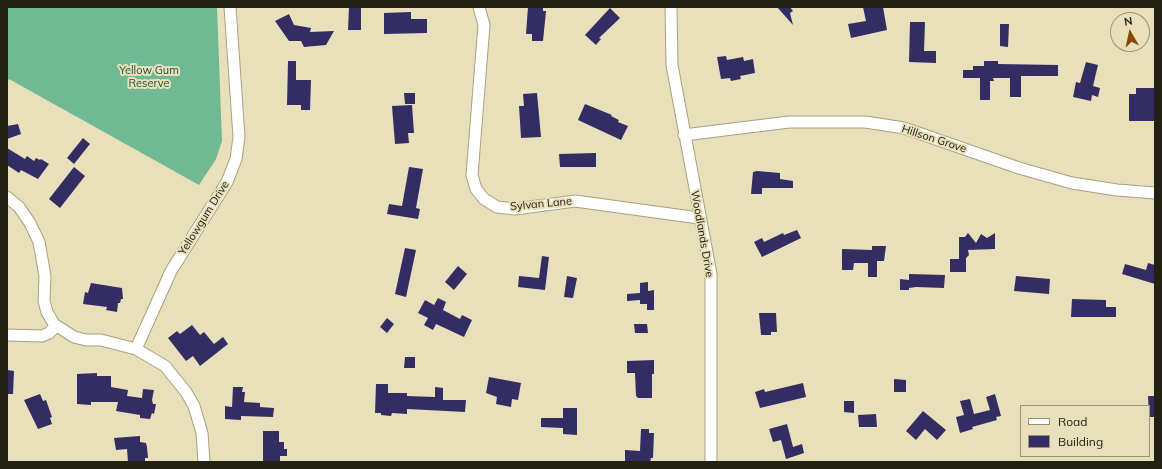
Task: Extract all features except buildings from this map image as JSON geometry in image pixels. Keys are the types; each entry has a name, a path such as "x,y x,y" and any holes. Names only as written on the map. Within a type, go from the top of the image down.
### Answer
{"street":[{"name":"Yellowgum Drive","path":"136,349 171,271 227,182 236,159 239,137 230,7"},
{"name":"Sylvan Lane","path":"479,7 484,25 472,175 476,189 484,199 497,207 515,209 575,201 699,218"},
{"name":"Woodlands Drive","path":"671,7 672,65 699,218 711,274 711,462"},
{"name":"Hillson Grove","path":"684,135 789,122 865,122 904,128 1019,168 1072,183 1117,190 1155,192"},
{"path":"7,197 23,212 39,242 45,276 44,301 47,312 56,326 74,337 86,340 102,340 136,349 165,366 186,392 199,420 205,454 204,462"},
{"path":"7,335 42,336 49,334 56,326"}],"green space":[{"name":"Yellow Gum Reserve","path":"7,7 217,7 222,141 216,159 199,185 9,79 7,83"}]}
